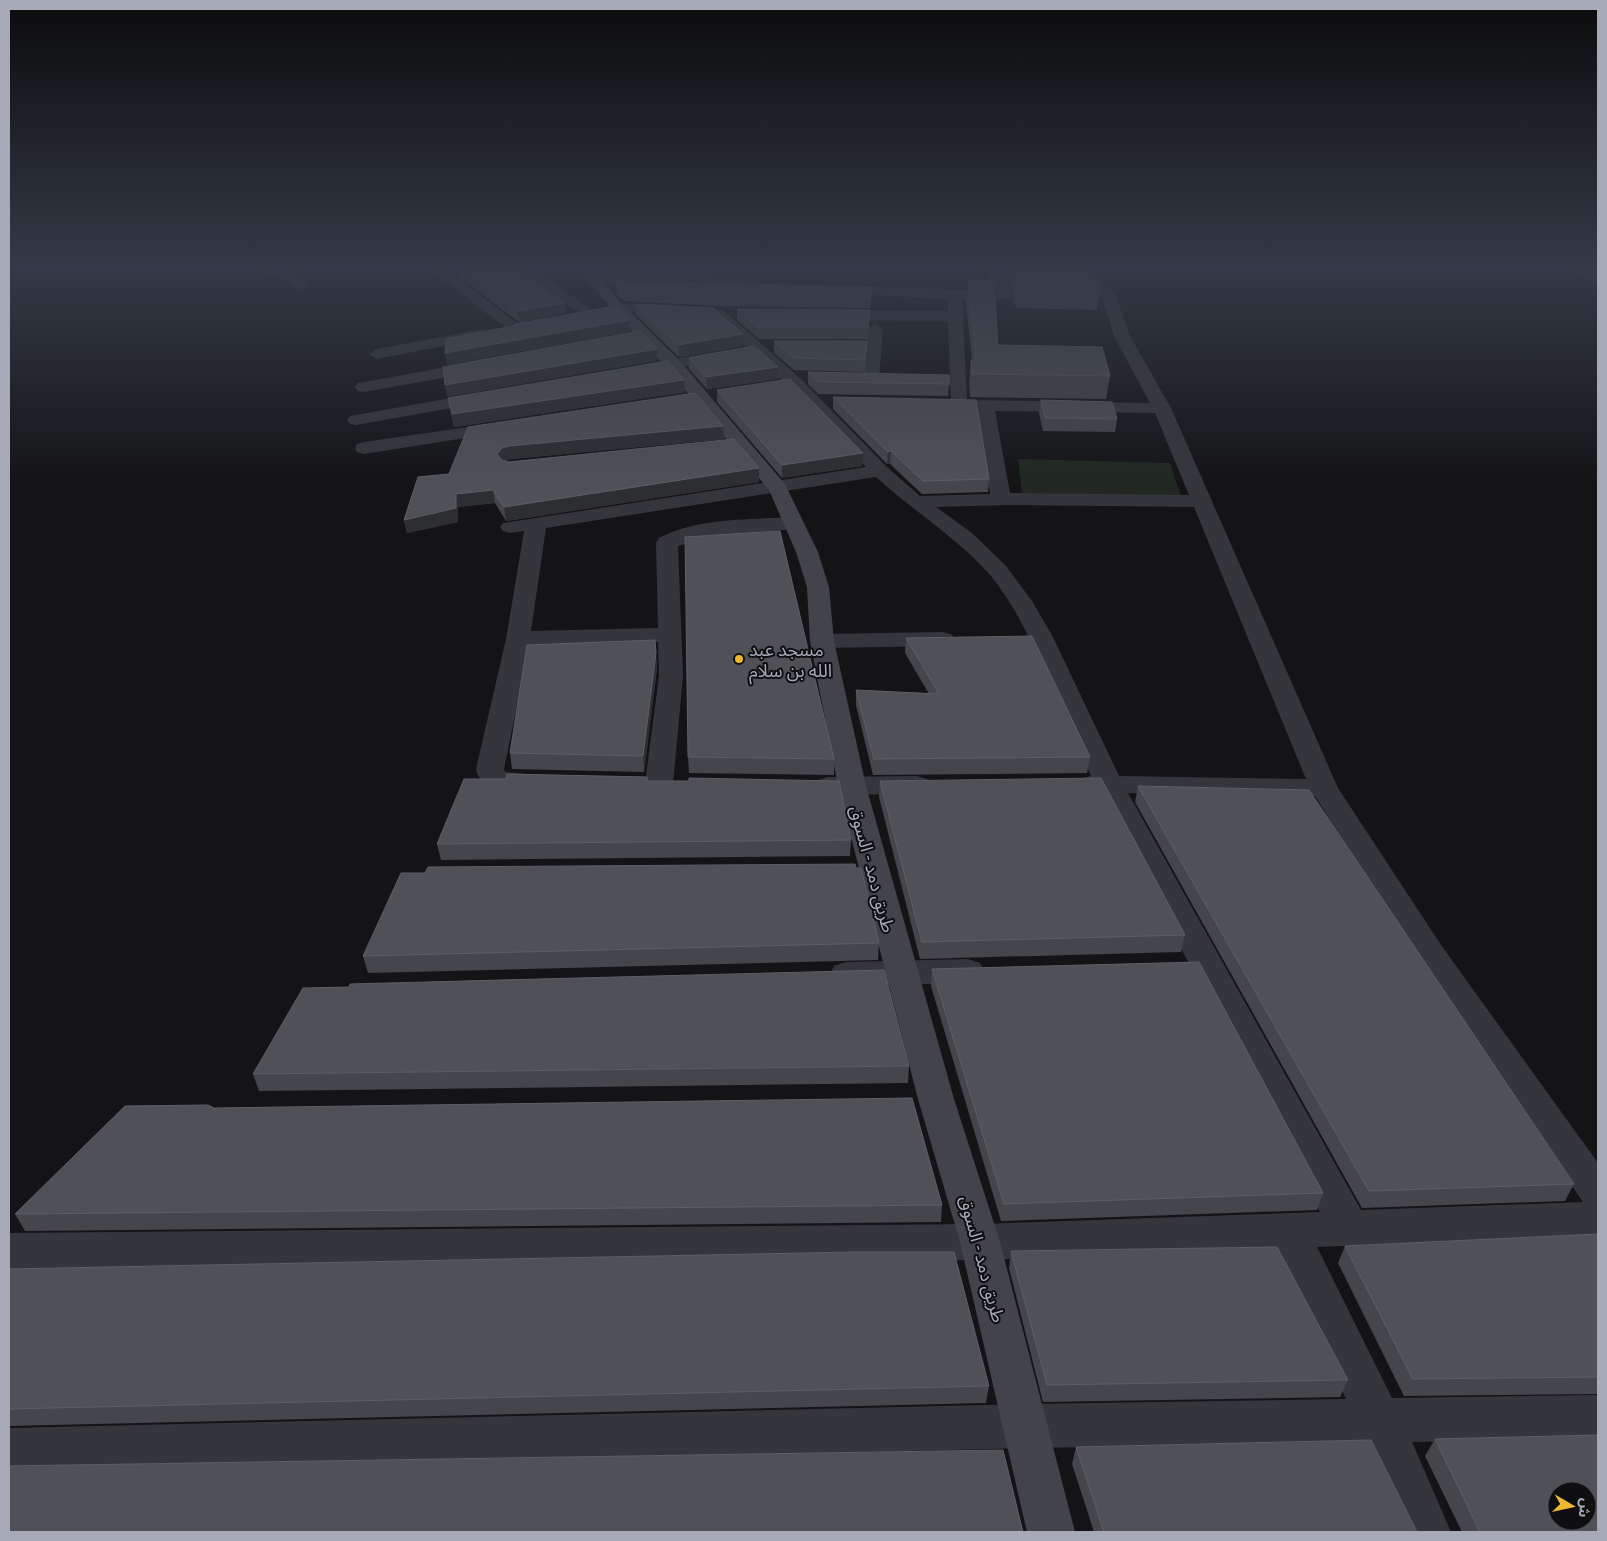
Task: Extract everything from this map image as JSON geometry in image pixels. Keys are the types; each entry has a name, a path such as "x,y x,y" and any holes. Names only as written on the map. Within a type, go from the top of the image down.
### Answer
{"main road":[{"name":"طريق دمد - السوق","path":"637,340 673,364 700,398 730,446 778,488 807,552 818,587 822,641 852,786 901,972 921,1099 980,1242 1051,1532"}],"street":[{"path":"376,354 453,340"},
{"path":"754,340 763,347 786,382 812,401 880,471 914,502 964,538 998,571 1020,601 1041,637 1190,965 1348,1227"},
{"path":"871,378 874,340"},
{"path":"956,340 960,405"},
{"path":"1124,340 1162,408 1200,501 1324,788 1430,953 1598,1193"},
{"path":"419,440 423,409 435,375 442,342"},
{"path":"816,344 873,346"},
{"path":"628,372 763,347"},
{"path":"364,386 491,364"},
{"path":"786,382 816,377"},
{"path":"852,378 958,380"},
{"path":"356,420 504,393"},
{"path":"812,401 841,402"},
{"path":"920,404 1162,408"},
{"path":"985,406 1001,499"},
{"path":"364,448 516,425"},
{"path":"510,527 778,488 880,471"},
{"path":"914,502 1001,499 1200,501"},
{"path":"536,523 518,639 490,769 491,776 507,782 561,782"},
{"path":"688,784 649,784 671,676 667,543 679,536 702,532 794,523"},
{"path":"518,639 670,635"},
{"path":"1011,637 1041,637"},
{"path":"822,641 961,638"},
{"path":"1069,784 1324,788"},
{"path":"804,786 941,785"},
{"path":"844,868 873,868"},
{"path":"822,975 999,970"},
{"path":"9,1251 980,1242 1598,1219"},
{"path":"1289,1232 1380,1422 1427,1532"},
{"path":"9,1452 1026,1426 1380,1422 1598,1416"}],"shaded area":[{"path":"1018,459 1170,463 1181,496 1022,493"}],"building":[{"path":"446,340 518,340 445,353"},
{"path":"591,340 648,340 657,349 445,385 443,367"},
{"path":"673,340 708,340 678,345"},
{"path":"974,340 998,340 998,345 1102,347 1110,376 972,374 971,360 976,360"},
{"path":"774,341 867,341 865,360 794,358"},
{"path":"754,346 778,367 706,377 689,358"},
{"path":"668,361 684,380 452,414 448,398"},
{"path":"808,372 949,375 949,384 818,382"},
{"path":"790,379 863,453 782,465 717,390"},
{"path":"695,393 723,426 509,446 502,448 497,454 502,460 509,462 734,439 759,468 504,507 493,490 456,494 456,508 404,520 418,477 449,474 468,427"},
{"path":"833,397 976,400 989,479 923,481 891,451 888,452"},
{"path":"1041,400 1112,402 1117,419 1045,418"},
{"path":"780,531 834,759 688,757 685,537"},
{"path":"1032,636 1090,757 874,759 856,690 939,694 906,638"},
{"path":"655,640 656,653 643,756 510,753 527,645"},
{"path":"507,774 647,777 647,781 689,781 689,778 839,781 851,840 437,844 464,779 506,779"},
{"path":"1101,778 1185,935 922,942 880,781"},
{"path":"1138,786 1309,790 1574,1184 1369,1191"},
{"path":"855,864 856,868 861,868 879,943 363,956 401,873 425,873 428,867"},
{"path":"1199,962 1323,1193 1004,1204 932,969"},
{"path":"884,970 909,1066 253,1074 303,988 349,987 350,984"},
{"path":"912,1098 942,1205 15,1214 125,1106 208,1105 214,1108"},
{"path":"1598,1234 1598,1377 1413,1379 1345,1246"},
{"path":"1277,1247 1348,1380 1047,1385 1011,1251"},
{"path":"854,1252 954,1252 989,1386 9,1409 9,1269"},
{"path":"1598,1435 1598,1532 1480,1532 1435,1439"},
{"path":"1371,1440 1417,1532 1104,1532 1076,1447"},
{"path":"1003,1450 1023,1532 9,1532 9,1466"}],"place":[{"name":"مسجد عبد الله بن سلام","path":"739,659"}]}
